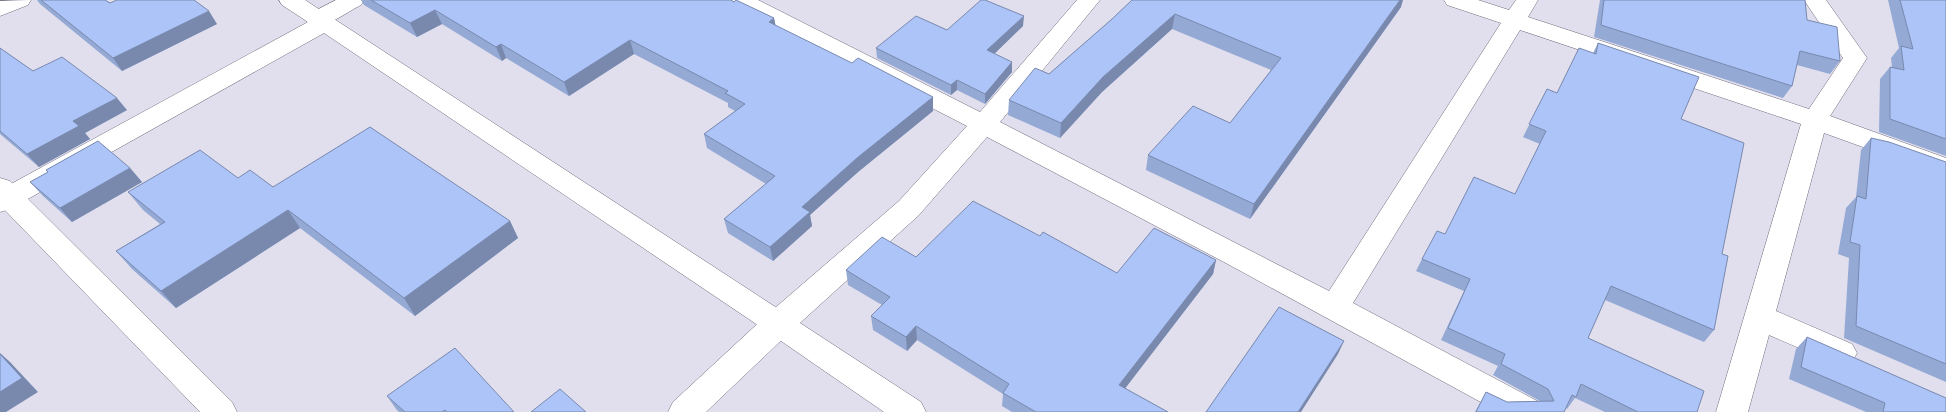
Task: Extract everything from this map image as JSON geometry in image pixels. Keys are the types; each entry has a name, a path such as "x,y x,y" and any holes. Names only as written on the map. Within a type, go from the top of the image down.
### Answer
{"street":[{"path":"0,9 20,0"},
{"path":"290,0 779,323 910,412"},
{"path":"221,412 3,195 320,21 353,0"},
{"path":"740,0 984,124 1335,307 1528,412"},
{"path":"684,412 779,323 909,208 984,124 1089,0"},
{"path":"1455,0 1521,10 1946,168"},
{"path":"1732,412 1815,120 1855,58 1815,0"},
{"path":"1335,307 1521,10"},
{"path":"1759,318 1866,364"}],"building":[{"path":"41,0 105,0 110,3 117,0 194,0 209,11 113,58"},
{"path":"371,0 731,0 734,2 736,0 774,18 769,22 852,63 858,58 933,97 857,158 802,207 810,212 770,247 724,219 775,176 704,134 745,104 725,93 728,91 630,40 564,82 501,44 496,47 435,10 410,23"},
{"path":"981,0 1024,16 987,50 1012,62 985,94 957,80 951,85 876,48 916,16 947,30"},
{"path":"1132,0 1400,0 1254,204 1148,155 1193,106 1230,123 1281,58 1175,14 1103,77 1061,123 1009,100 1035,68 1049,74"},
{"path":"1604,0 1805,0 1807,20 1837,27 1840,61 1800,51 1792,86 1601,25"},
{"path":"1900,0 1946,0 1946,139 1890,119 1890,67 1904,70 1901,46 1913,49"},
{"path":"1598,43 1699,77 1681,119 1744,143 1722,254 1728,256 1714,330 1611,286 1588,338 1704,391 1697,412 1638,412 1581,384 1576,397 1572,395 1564,412 1476,412 1486,392 1507,402 1554,401 1548,389 1501,364 1505,354 1448,328 1470,279 1422,259 1437,231 1445,234 1474,177 1515,194 1546,131 1529,124 1547,89 1557,93 1579,48 1596,54"},
{"path":"0,48 33,71 62,57 117,98 73,121 79,126 27,154 0,131"},
{"path":"370,127 510,221 404,298 288,210 161,291 116,251 165,222 128,192 200,150 238,178 250,170 273,187"},
{"path":"1871,138 1889,142 1946,162 1946,364 1856,326 1860,245 1850,242 1857,196 1866,199"},
{"path":"98,141 130,168 60,208 30,182 48,172 46,170"},
{"path":"973,201 1040,236 1043,232 1117,273 1154,228 1216,260 1119,385 1168,412 1036,412 1003,393 1009,384 916,326 906,337 871,316 890,297 846,270 882,237 916,257"},
{"path":"1279,307 1344,341 1298,412 1206,412"},
{"path":"1807,337 1946,398 1946,412 1883,412 1885,403 1801,367"},
{"path":"455,348 514,412 447,412 445,410 442,412 405,412 387,396"},
{"path":"0,354 22,378 0,392"},
{"path":"560,389 586,412 531,412"}]}
